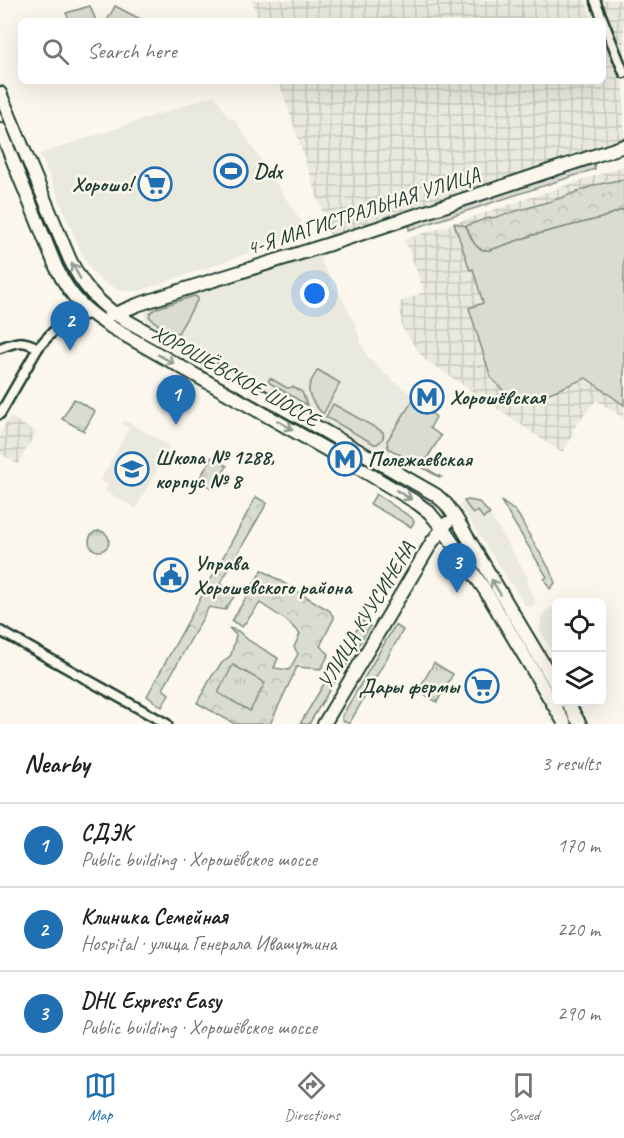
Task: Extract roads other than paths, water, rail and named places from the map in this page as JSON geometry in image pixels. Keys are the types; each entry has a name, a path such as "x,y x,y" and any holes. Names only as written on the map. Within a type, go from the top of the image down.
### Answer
{"main road":[{"name":"ХОРОШЁВСКОЕ ШОССЕ","path":"0,93 76,273 93,296 115,314 436,495 448,506 552,678"},
{"name":"ХОРОШЁВСКОЕ ШОССЕ","path":"0,129 56,267 75,298 91,314 116,330 422,506 435,518 490,599 565,724"},
{"name":"4-Я МАГИСТРАЛЬНАЯ УЛИЦА","path":"115,314 168,294 336,242 624,146"},
{"path":"91,314 115,314"},
{"path":"115,314 110,323 116,330"},
{"path":"443,529 451,515 448,506"},
{"path":"443,529 449,526 457,527 467,538"},
{"name":"УЛИЦА КУУСИНЕНА","path":"324,724 432,542 443,529"},
{"path":"569,706 580,724"}],"street":[{"path":"595,0 602,18"},
{"path":"606,28 624,73"},
{"path":"0,414 38,348 56,328 66,320 91,314"},
{"path":"0,348 15,342 23,342 38,348"},
{"path":"0,631 167,724"}],"place":[{"name":"Ddx","path":"231,171"},
{"name":"Хорошо!","path":"155,184"},
{"name":"Клиника Семейная","path":"70,351"},
{"name":"Хорошёвская","path":"427,397"},
{"name":"СДЭК","path":"176,425"},
{"name":"Полежаевская","path":"345,459"},
{"name":"Школа № 1288, корпус № 8","path":"132,469"},
{"name":"Управа Хорошевского района","path":"171,575"},
{"name":"DHL Express Easy","path":"457,593"},
{"name":"Дары фермы","path":"482,686"}]}
